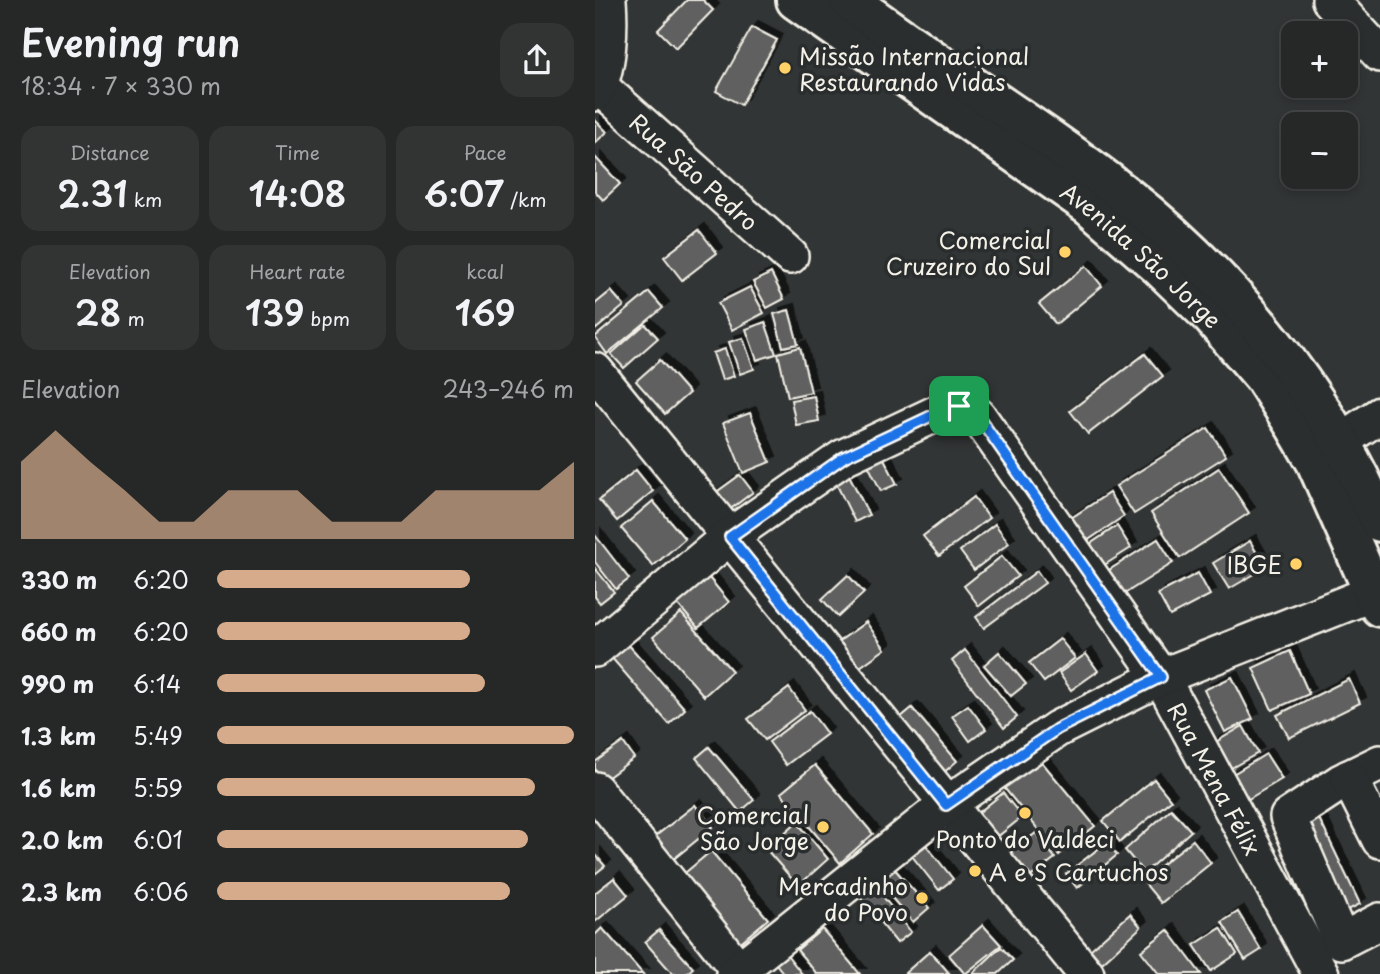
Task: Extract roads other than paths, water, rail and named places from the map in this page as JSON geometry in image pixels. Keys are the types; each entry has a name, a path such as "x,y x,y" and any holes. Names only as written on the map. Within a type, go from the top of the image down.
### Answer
{"main road":[{"name":"Avenida São Jorge","path":"796,0 1089,205 1212,317 1263,376 1295,426 1316,463 1377,600"},
{"name":"Avenida São Jorge","path":"849,0 1064,149 1127,196 1208,268 1241,304 1308,392 1360,476 1380,522"}],"street":[{"path":"597,89 607,49 608,0"},
{"path":"1331,0 1380,54"},
{"name":"Rua São Pedro","path":"597,89 790,256"},
{"path":"595,371 1086,974"},
{"name":"Rua Mena Félix","path":"730,537 844,457 948,408 969,408 978,416 1161,677 1315,961"},
{"path":"1339,442 1380,415"},
{"path":"595,649 730,537"},
{"path":"595,790 738,973 946,805 1057,729 1161,677 1377,600"},
{"path":"1380,763 1349,778 1288,817 1315,961 1380,921"},
{"path":"1349,778 1380,840"}],"place":[{"name":"Missão Internacional Restaurando Vidas","path":"785,68"},
{"name":"Comercial Cruzeiro do Sul","path":"1065,252"},
{"name":"IBGE","path":"1296,564"},
{"name":"Ponto do Valdeci","path":"1025,813"},
{"name":"Comercial São Jorge","path":"823,827"},
{"name":"A e S Cartuchos","path":"975,871"},
{"name":"Mercadinho do Povo","path":"922,898"}]}
